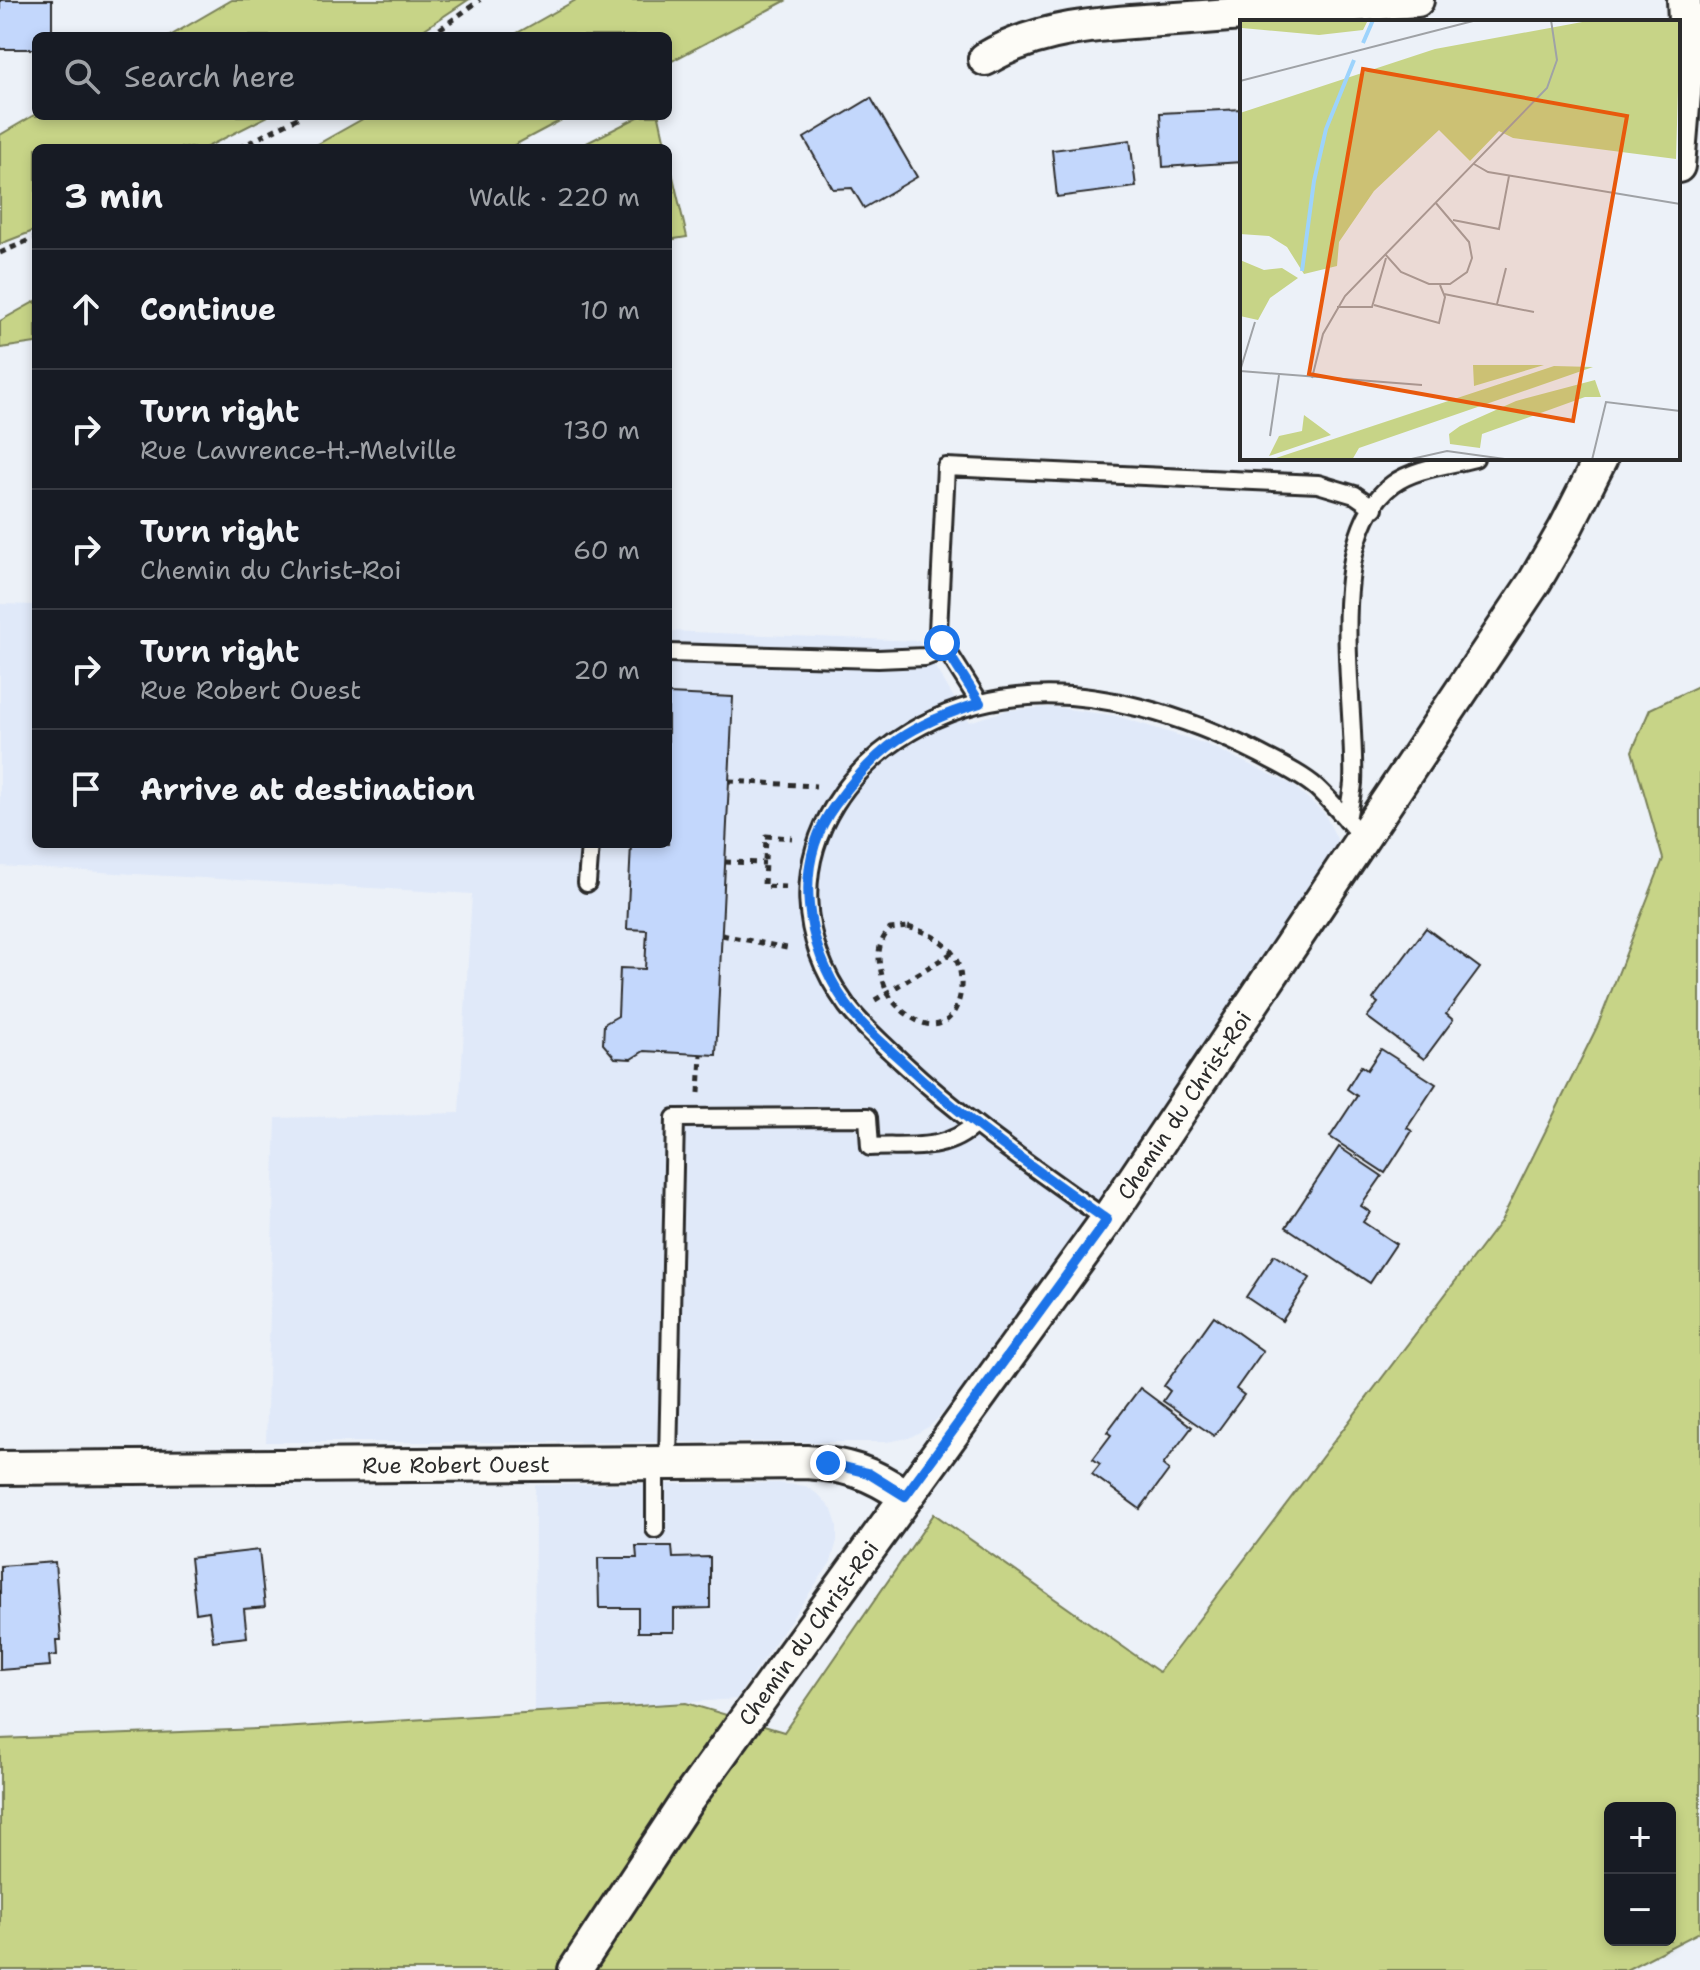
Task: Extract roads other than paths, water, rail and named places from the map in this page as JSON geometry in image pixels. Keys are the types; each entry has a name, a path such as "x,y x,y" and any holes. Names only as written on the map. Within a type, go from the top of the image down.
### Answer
{"street":[{"path":"985,59 1014,43 1106,25 1417,0"},
{"path":"1680,142 1687,59 1684,0"},
{"name":"Chemin du Christ-Roi","path":"575,1970 688,1799 1107,1220 1354,828 1535,581 1600,460"},
{"name":"Rue Robert Ouest","path":"0,1468 828,1463 868,1473 905,1496"}],"lane":[{"path":"1354,828 1348,653 1353,553 1374,508 1395,483 1468,460"},
{"path":"980,703 938,631 946,467 1318,484 1355,495 1374,508"},
{"path":"672,653 878,659 925,657 946,649"},
{"path":"1107,1220 927,1085 869,1031 846,1004 815,942 807,887 817,839 827,817 867,764 921,724 980,703 1017,697 1077,698 1137,708 1182,721 1240,744 1316,787 1354,828"},
{"path":"587,883 590,848"},
{"path":"655,1529 662,1462 675,1118 868,1117 870,1147 949,1142 959,1139 975,1124"}]}
